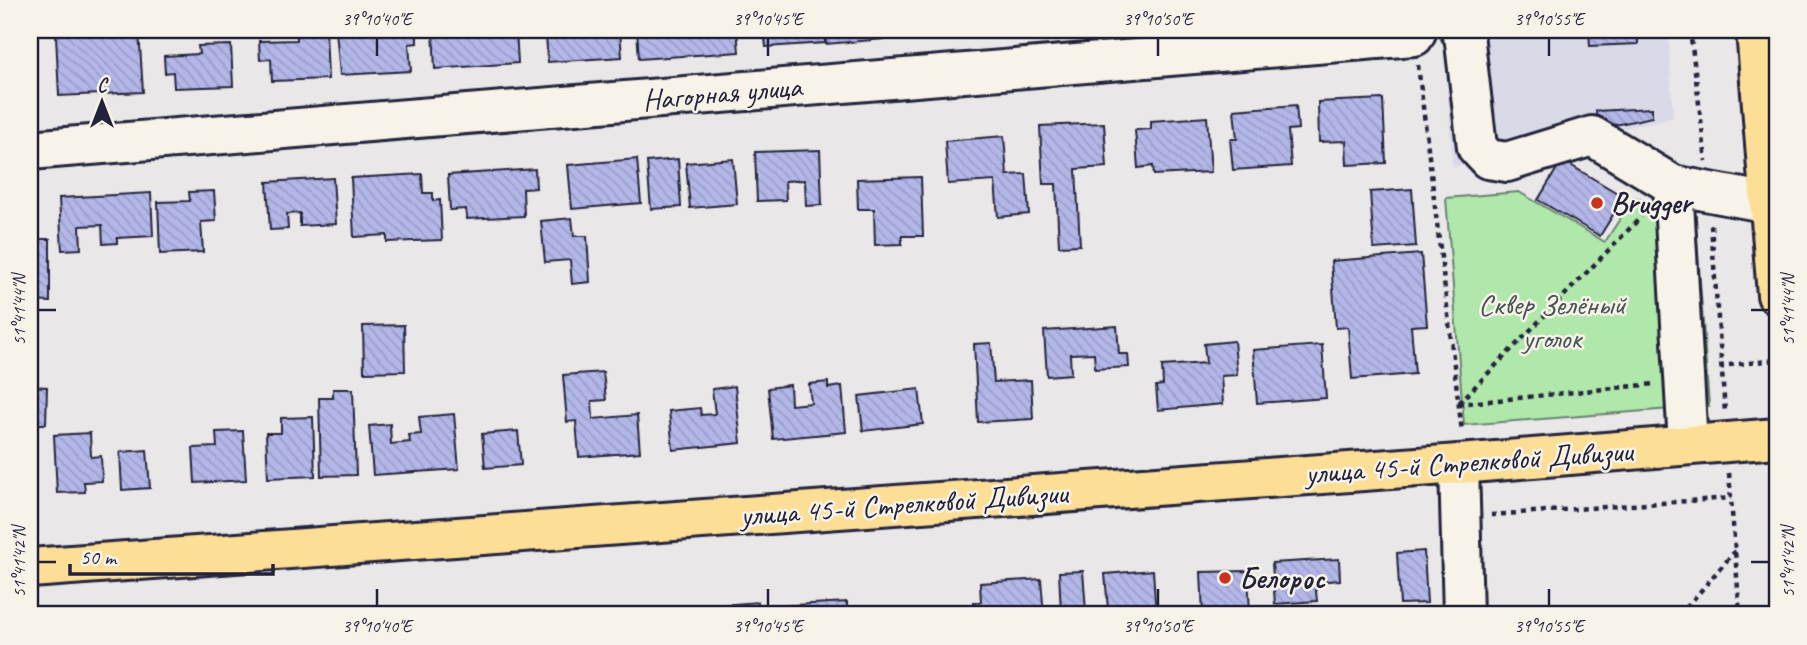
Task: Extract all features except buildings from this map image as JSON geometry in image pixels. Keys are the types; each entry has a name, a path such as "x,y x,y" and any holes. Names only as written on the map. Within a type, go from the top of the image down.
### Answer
{"main road":[{"path":"1756,30 1777,295"},
{"name":"улица 45-й Стрелковой Дивизии","path":"30,568 1459,464 1777,438"}],"street":[{"path":"1460,30 1464,34 1477,147 1488,159 1507,162 1592,136 1691,189 1769,202"},
{"name":"Нагорная улица","path":"30,150 1415,33"},
{"path":"1688,445 1684,381 1691,189"},
{"path":"1459,464 1463,615"}],"path":[{"path":"1690,30 1703,121 1691,189 1721,365 1740,615"},
{"path":"1415,33 1462,432 1459,464"},
{"path":"1458,404 1691,189"},
{"path":"1458,404 1684,381 1721,365 1777,360"},
{"path":"1461,517 1731,498"},
{"path":"1680,615 1735,551"}],"shaded area":[{"path":"1443,30 1668,30 1673,117 1453,167"}],"green space":[{"name":"Сквер Зелёный уголок","path":"1519,192 1605,242 1634,197 1696,225 1709,406 1464,425 1446,198"}],"place":[{"name":"Brugger","path":"1597,203"},
{"name":"Белорос","path":"1225,578"}]}
